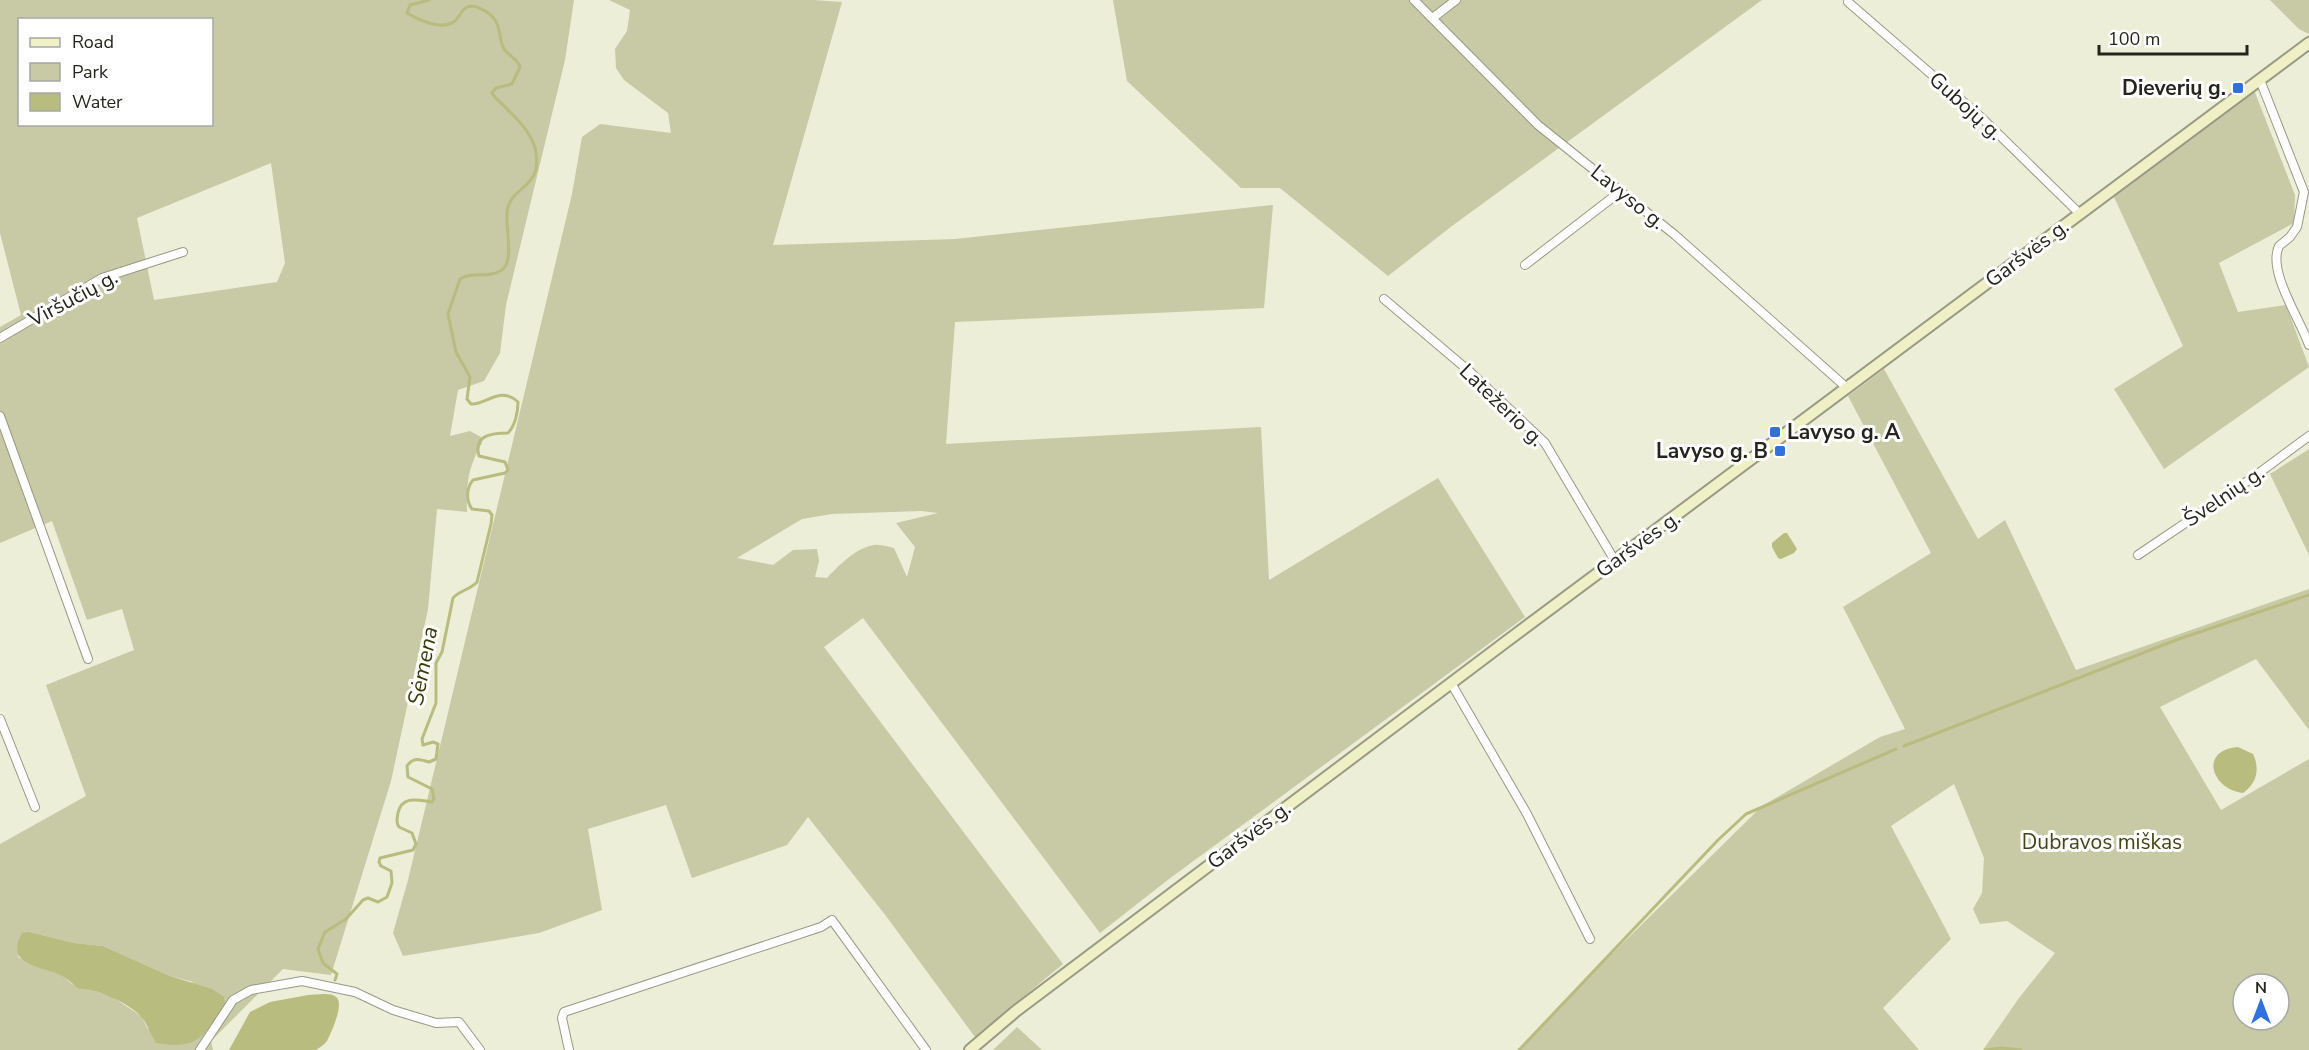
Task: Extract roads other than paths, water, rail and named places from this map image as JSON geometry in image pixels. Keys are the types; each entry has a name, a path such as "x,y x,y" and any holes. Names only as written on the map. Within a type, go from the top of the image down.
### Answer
{"main road":[{"name":"Garšvės g.","path":"970,1050 1016,1011 1451,682 2309,43"}],"street":[{"name":"Lavyso g.","path":"1414,0 1434,17 1538,125 1621,190 1847,388"},
{"path":"1434,17 1456,0"},
{"name":"Gubojų g.","path":"1848,2 1983,119 2080,214"},
{"path":"2260,80 2304,192 2297,226 2290,237 2279,246 2276,264 2309,345"},
{"path":"1525,265 1621,190"},
{"name":"Viršučių g.","path":"0,338 102,278 183,252"},
{"name":"Latežerio g.","path":"1384,299 1469,371 1545,443 1615,561"},
{"path":"0,416 88,659"},
{"name":"Švelnių g.","path":"2138,555 2255,476 2309,436"},
{"path":"1451,682 1527,814 1590,939"},
{"path":"0,719 35,807"},
{"path":"569,1050 562,1018 564,1012 821,927 832,920 926,1050"},
{"path":"200,1050 233,1000 251,990 302,981 355,992 393,1010 436,1023 459,1022 480,1050"}],"water":[{"path":"1787,533 1797,549 1794,553 1781,559 1778,558 1772,543"},
{"path":"2238,747 2253,754 2257,770 2251,785 2243,793 2224,785 2217,778 2214,770 2214,762 2218,755 2225,750"},
{"path":"30,932 74,943 103,946 170,976 212,989 224,997 225,1004 199,1038 182,1044 156,1043 144,1021 122,1003 94,991 79,989 63,976 26,963 17,952 18,944 22,933"},
{"path":"308,995 330,995 338,1000 334,1025 325,1044 316,1050 229,1050 250,1012 270,1002"}],"waterway":[{"name":"Sėmena","path":"335,980 337,974 323,963 318,949 325,932 346,919 363,900 368,898 378,902 387,897 392,883 391,871 381,866 380,858 413,850 416,844 412,833 398,825 400,807 411,800 432,802 434,799 432,789 408,777 407,766 414,760 429,762 436,759 438,744 433,742 423,745 422,739 436,703 436,663 442,652 453,598 477,582 491,524 492,515 489,511 472,509 470,506 469,487 473,480 505,473 508,470 505,462 479,456 479,444 481,439 490,435 508,433 514,423 518,406 518,402 505,395 476,404 471,404 467,399 470,377 456,352 448,314 460,279 471,275 494,274 507,264 508,207 515,195 530,181 536,169 536,152 530,137 521,123 492,93 496,88 512,84 520,67 503,47 495,21 480,8 467,7 455,21 444,25 424,21 407,13 410,5 429,0"},
{"path":"1904,746 2176,640 2309,595"},
{"path":"1519,1050 1718,840 1746,814 1896,749"},
{"path":"1985,1050 2002,1048 2021,1050"}],"place":[{"name":"Dieverių g.","path":"2238,88"},
{"name":"Lavyso g. A","path":"1775,432"},
{"name":"Lavyso g. B","path":"1780,451"}],"park label":[{"name":"Dubravos miškas","path":"2102,842"}]}
